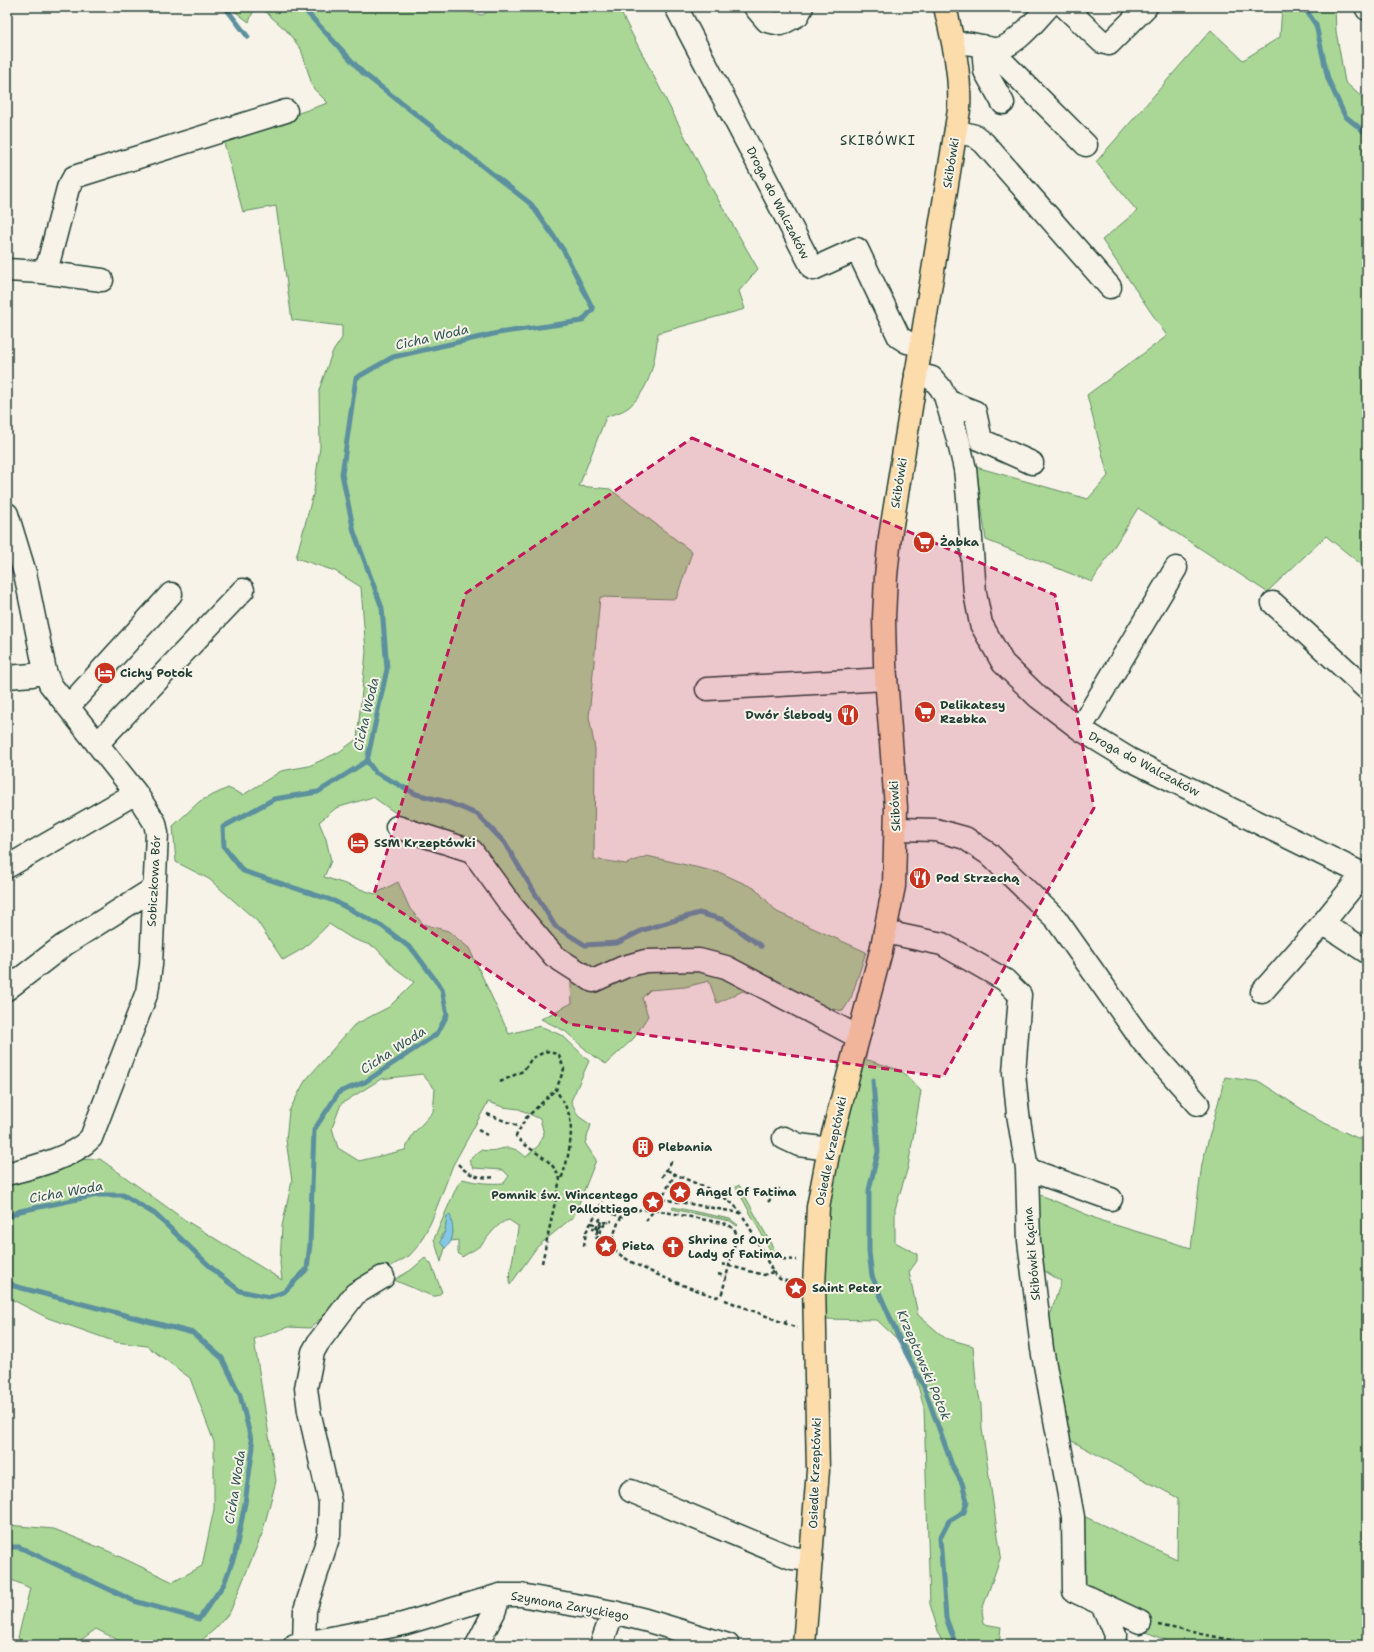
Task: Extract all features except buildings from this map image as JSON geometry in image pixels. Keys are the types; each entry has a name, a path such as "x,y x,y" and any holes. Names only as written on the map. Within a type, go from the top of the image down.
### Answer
{"main road":[{"name":"Skibówki","path":"878,962 894,886 897,829 886,679 884,614 886,576 890,537 956,131 960,89 954,45 945,7"},
{"name":"Osiedle Krzeptówki","path":"804,1645 818,1446 814,1261 818,1207 829,1149 878,962"}],"street":[{"name":"Droga do Walczaków","path":"676,7 813,269 857,249 899,337 907,342 921,345"},
{"path":"755,7 767,21 781,24 798,15 802,7"},
{"path":"954,45 966,42 995,49 1006,47 1016,40 1048,7"},
{"path":"1065,7 1102,42 1110,44 1146,7"},
{"path":"986,47 986,72 1003,103"},
{"path":"986,47 1086,146"},
{"path":"41,272 48,264 68,188 74,177 286,111"},
{"path":"956,131 975,136 984,144 1110,287"},
{"path":"7,270 41,272 102,280"},
{"name":"Droga do Walczaków","path":"916,374 928,376 936,381 947,401 965,469 974,592 981,624 1003,663 1038,697 1080,730 1129,759 1364,876"},
{"path":"947,401 974,412 981,440 1032,463"},
{"name":"Sobiczkowa Bór","path":"7,514 25,573 45,671 50,684 136,793 155,823 157,833 153,889 151,965 148,992 91,1138 84,1146 41,1165 7,1174"},
{"path":"1080,730 1176,568"},
{"path":"97,744 243,590"},
{"path":"68,707 171,594"},
{"path":"1273,603 1367,690"},
{"path":"7,677 32,675 45,671"},
{"path":"707,689 886,679"},
{"path":"7,867 136,793"},
{"path":"397,827 472,851 511,905 554,956 593,981 624,967 645,961 699,960 726,967 849,1032 859,1035"},
{"path":"897,829 936,830 965,838 989,854 1056,919 1143,1042 1198,1104"},
{"path":"1262,992 1364,876"},
{"path":"7,990 64,945 153,889"},
{"path":"1323,923 1367,952"},
{"name":"Skibówki Kącina","path":"885,932 942,944 1005,980 1020,995 1014,1073 1018,1114 1027,1169 1029,1241 1042,1349 1073,1517 1074,1591 1140,1622"},
{"path":"784,1138 799,1145 829,1149"},
{"path":"1027,1169 1111,1198"},
{"path":"299,1644 305,1610 329,1535 331,1514 330,1502 309,1411 306,1388 313,1352 318,1343 355,1294 383,1277"},
{"path":"631,1491 792,1558 811,1560"},
{"path":"477,1645 494,1612 500,1595"},
{"name":"Szymona Zaryckiego","path":"299,1644 402,1624 500,1595 521,1595 613,1612 728,1645"},
{"path":"1102,1604 1115,1635 1114,1645"},
{"path":"601,1645 613,1612"},
{"path":"392,1645 402,1624"}],"path":[{"path":"500,1082 523,1071 532,1058 547,1051 560,1055 564,1069 556,1089 526,1118 516,1136 522,1144 548,1159 557,1171 560,1180"},
{"path":"542,1263 560,1180 566,1165 571,1125 568,1112 556,1089"},
{"path":"487,1114 520,1127"},
{"path":"478,1130 487,1135"},
{"path":"662,1177 671,1162 668,1160"},
{"path":"458,1164 466,1172 475,1176 487,1178 495,1177"},
{"path":"667,1170 713,1191 733,1204 742,1213 773,1272 780,1279 800,1284"},
{"path":"646,1221 662,1199 674,1174"},
{"path":"768,1202 782,1187"},
{"path":"662,1199 742,1213"},
{"path":"584,1246 586,1232 603,1201"},
{"path":"634,1210 655,1210 714,1221 727,1224 734,1228 737,1235 722,1293 717,1297 626,1261 616,1253 612,1246 613,1238 621,1217 626,1212 634,1210"},
{"path":"607,1211 621,1217"},
{"path":"591,1223 594,1224 593,1229 595,1230 600,1219 602,1219 596,1234 602,1223 606,1221 611,1222 604,1225 596,1239"},
{"path":"755,1252 760,1249"},
{"path":"782,1259 801,1260"},
{"path":"722,1264 764,1275 773,1272"},
{"path":"718,1274 727,1277"},
{"path":"725,1300 785,1324 800,1328"},
{"path":"785,1324 786,1320"},
{"path":"1140,1622 1231,1640 1237,1645"}],"highlighted area":[{"path":"692,438 1055,595 1094,808 943,1077 569,1024 374,894 466,593"}],"green space":[{"path":"229,7 255,7 249,22"},
{"path":"260,7 453,7 454,9 482,15 497,7 618,7 711,187 758,269 739,291 745,309 658,333 651,373 647,382 642,391 627,409 606,417 579,486 610,489 692,552 676,599 600,597 589,717 595,749 594,859 626,864 647,856 721,873 756,889 777,912 866,952 851,998 843,1011 809,1004 769,1001 743,991 717,1003 709,981 685,987 650,990 642,998 648,1016 634,1038 606,1064 593,1056 565,1031 541,1019 572,1003 570,968 493,876 411,824 373,797 336,808 319,822 326,839 331,861 324,877 375,894 398,882 410,909 423,924 448,931 469,948 509,1034 540,1026 563,1036 589,1061 571,1101 578,1116 591,1125 585,1143 596,1160 574,1216 537,1247 510,1285 509,1280 518,1226 509,1220 497,1227 481,1245 462,1257 458,1253 458,1240 451,1241 453,1232 451,1220 447,1216 445,1231 441,1236 443,1246 445,1248 441,1262 434,1239 457,1186 463,1179 483,1183 504,1183 509,1176 503,1170 473,1168 469,1160 481,1150 488,1151 504,1148 514,1149 526,1157 539,1145 544,1134 540,1119 519,1109 503,1107 488,1102 453,1165 431,1222 418,1246 409,1256 359,1284 310,1328 288,1327 254,1339 276,1481 262,1534 230,1612 215,1629 196,1645 128,1645 96,1629 74,1645 28,1645 18,1638 30,1588 7,1578 7,1525 54,1529 108,1551 173,1582 202,1566 214,1509 214,1442 190,1378 147,1346 116,1342 48,1318 7,1297 7,1177 67,1160 100,1159 185,1220 282,1280 280,1263 282,1226 292,1181 286,1140 289,1111 305,1081 354,1025 389,1007 414,982 395,968 375,947 351,938 329,924 304,948 283,960 257,921 209,879 176,862 173,826 200,801 228,788 243,795 281,771 309,766 339,752 357,739 366,652 361,587 335,571 296,558 314,491 320,447 319,390 332,353 342,338 342,326 292,320 276,206 243,212 223,139 328,103 313,88 301,49 286,30","holes":["422,1074 435,1089 433,1112 413,1134 405,1150 359,1161 338,1148 332,1128 341,1104 381,1079"]},
{"path":"1282,7 1335,7 1336,31 1345,82 1367,102 1367,569 1326,536 1267,592 1138,508 1092,582 986,540 976,467 1088,499 1108,476 1087,395 1167,336 1102,240 1137,211 1096,162 1211,30 1243,60 1280,37"},
{"path":"865,1059 902,1071 921,1091 908,1167 895,1209 895,1242 917,1254 917,1261 909,1272 918,1315 945,1338 973,1346 976,1381 981,1405 982,1429 1001,1556 982,1610 984,1624 1001,1627 999,1645 942,1644 930,1604 924,1408 908,1349 877,1320 824,1319 824,1265 829,1194 842,1131"},
{"path":"1225,1077 1260,1082 1320,1121 1362,1140 1367,1160 1367,1645 1176,1645 1070,1598 1068,1509 1177,1559 1178,1498 1068,1439 1042,1318 1051,1313 1061,1281 1038,1267 1036,1193 1102,1221 1191,1248 1202,1164"},
{"path":"739,1185 776,1253 773,1255 736,1187"},
{"path":"673,1207 730,1219 738,1225 737,1226 730,1221 672,1209"},
{"path":"425,1258 431,1264 442,1292 437,1296 432,1296 394,1280 411,1270"}],"water":[{"path":"450,1214 453,1232 451,1241 445,1248 440,1242 445,1231 447,1216"}],"waterway":[{"path":"225,7 248,37"},
{"name":"Cicha Woda","path":"7,1218 20,1211 97,1195 123,1195 155,1214 218,1274 240,1291 269,1297 284,1292 307,1269 310,1244 314,1130 339,1092 365,1082 437,1034 447,1015 442,989 413,950 382,926 334,901 243,871 224,847 223,827 274,799 318,792 367,761 387,669 382,608 354,532 342,474 356,378 393,357 498,333 582,321 593,309 564,251 531,204 363,73 302,7"},
{"path":"1304,7 1316,25 1328,79 1345,116 1367,134"},
{"name":"Krzeptowski Potok","path":"367,761 375,772 416,794 447,802 477,814 504,842 555,926 585,945 617,943 643,930 699,913 724,920 761,946"},
{"name":"Krzeptowski Potok","path":"873,1080 878,1152 869,1190 869,1252 872,1276 901,1343 924,1387 952,1465 962,1483 967,1501 964,1512 949,1521 940,1538 946,1618 956,1645"},
{"name":"Cicha Woda","path":"7,1279 14,1286 193,1333 222,1358 240,1395 253,1447 245,1503 235,1554 224,1584 199,1619 134,1601 19,1547 7,1547"}],"place":[{"name":"Żabka","path":"924,542"},
{"name":"Cichy Potok","path":"105,673"},
{"name":"Delikatesy Rzebka","path":"925,712"},
{"name":"Dwór Ślebody","path":"848,715"},
{"name":"SSM Krzeptówki","path":"358,843"},
{"name":"Pod Strzechą","path":"920,878"},
{"name":"Plebania","path":"643,1147"},
{"name":"Angel of Fatima","path":"680,1192"},
{"name":"Pomnik św. Wincentego Pallottiego","path":"653,1202"},
{"name":"Pieta","path":"606,1246"},
{"name":"Shrine of Our Lady of Fatima","path":"673,1247"},
{"name":"Saint Peter","path":"796,1288"}],"district":[{"name":"SKIBÓWKI","path":"878,140"}]}
